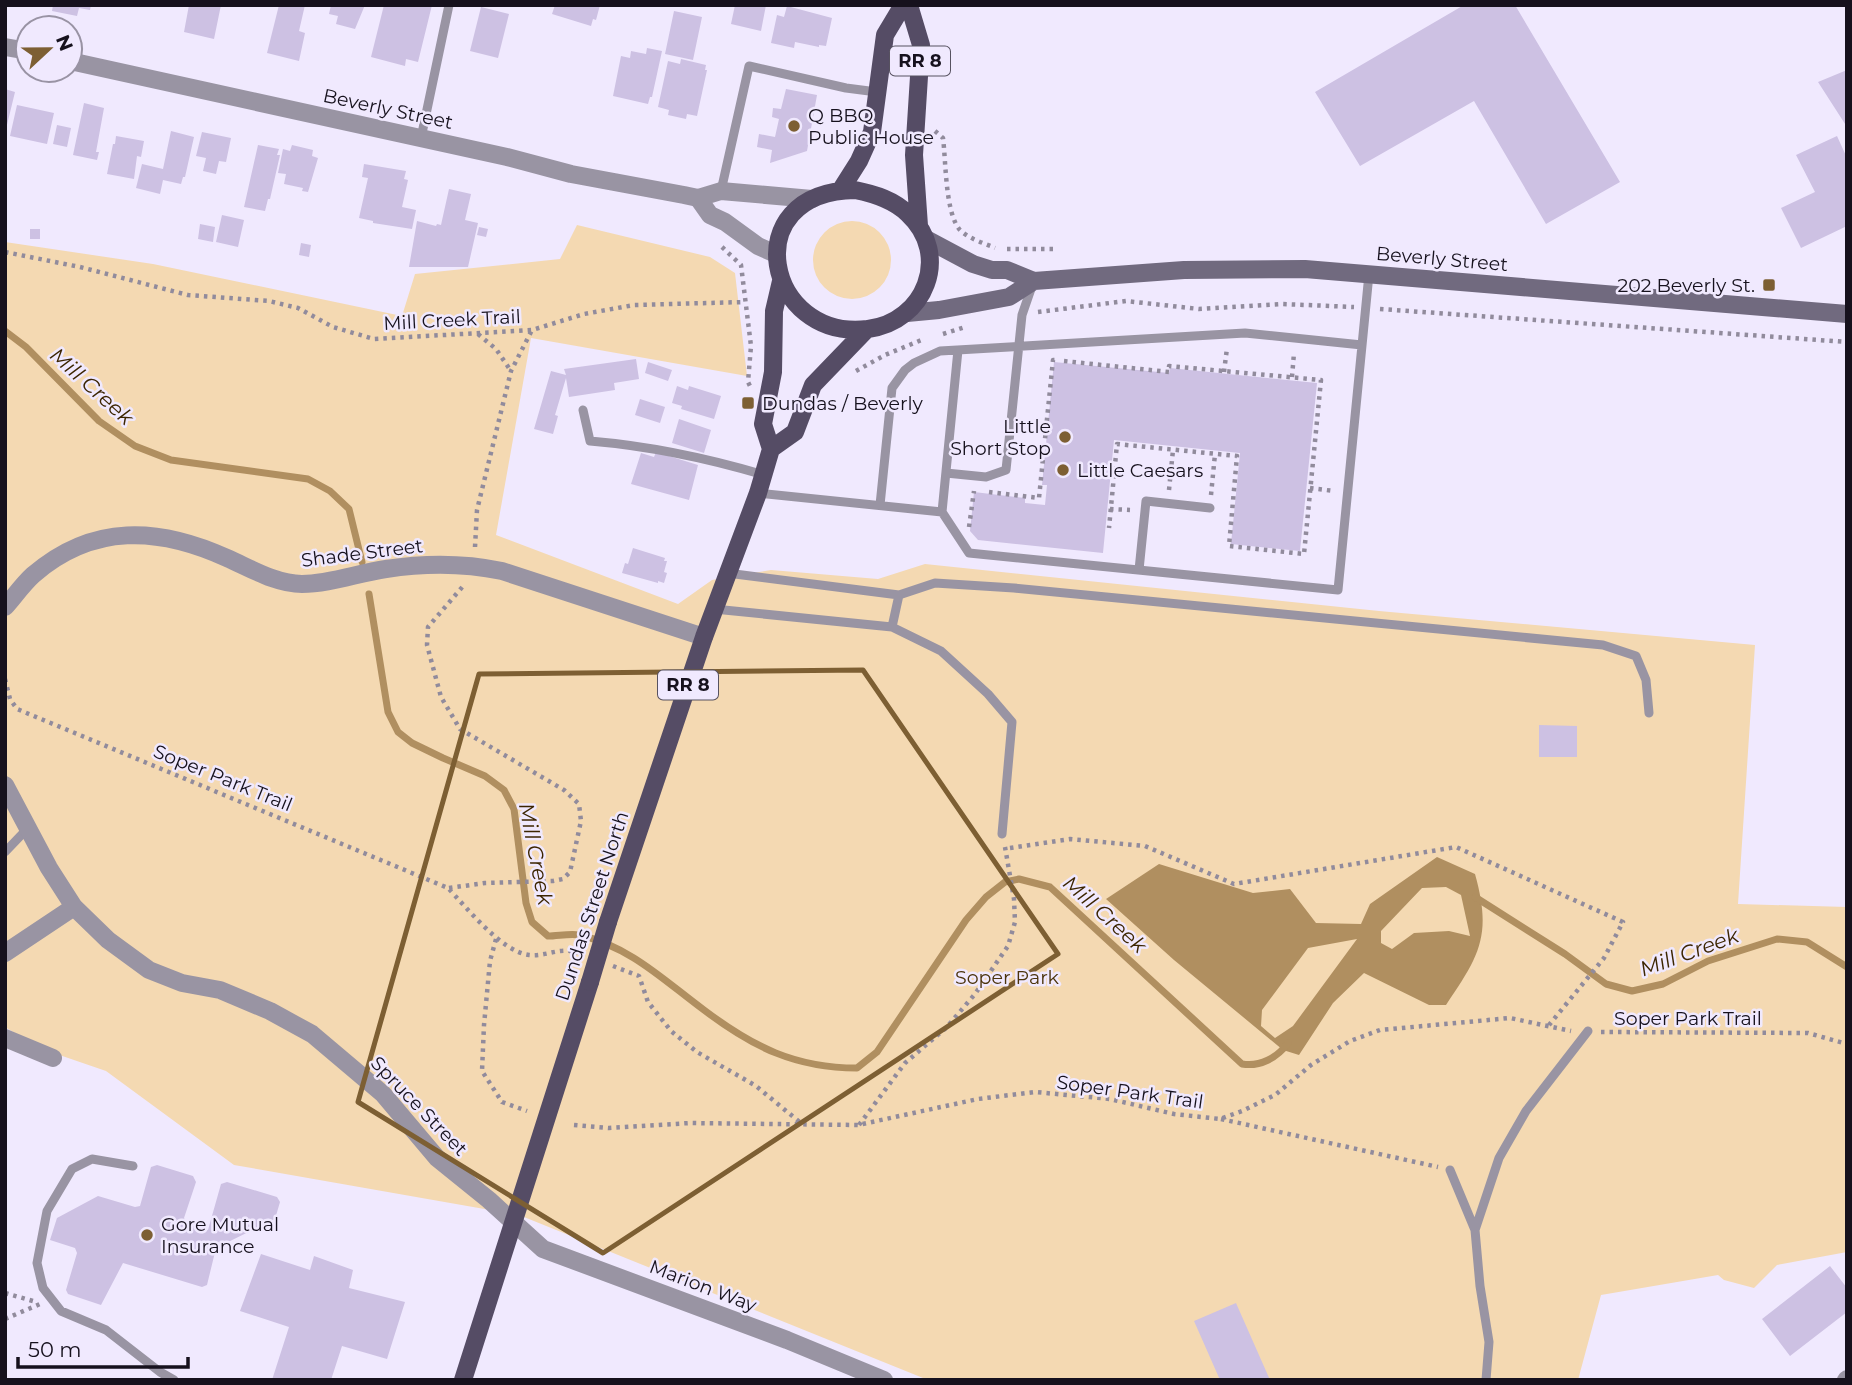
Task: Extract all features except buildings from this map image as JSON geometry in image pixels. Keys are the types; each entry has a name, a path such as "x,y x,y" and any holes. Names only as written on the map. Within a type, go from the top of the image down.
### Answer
{"main road":[{"name":"RR 8","path":"840,191 859,161 872,132 885,35 903,5"},
{"name":"RR 8","path":"909,5 921,45 914,155 922,232"},
{"path":"855,190 885,198 910,215 922,232 930,252 929,279 917,304 907,313 881,327 867,330 836,327 816,318 797,305 781,281 776,254 778,241 790,217 812,199 855,190"},
{"name":"Beverly Street","path":"922,232 973,264 992,270 1007,270 1034,281 1184,270 1305,269 1847,314"},
{"name":"Dundas Street North","path":"463,1380 608,922 714,608 764,475 771,449 763,424 774,372 774,312 781,281"},
{"name":"Beverly Street","path":"907,313 1009,297 1034,281"},
{"path":"771,449 795,432 813,385 867,330"}],"street":[{"name":"Beverly Street","path":"84,64 571,174 698,198 721,191 812,199"},
{"path":"698,198 710,215 725,222 758,246 776,254"},
{"name":"Shade Street","path":"5,607 33,575 69,550 96,539 122,536 173,538 225,556 267,576 300,584 388,568 472,565 502,571 704,637"},
{"name":"Spruce Street","path":"5,785 49,868 74,907 108,940 149,970 182,983 220,990 270,1011 312,1034 383,1094 437,1158 513,1222"},
{"path":"5,953 74,907"},
{"path":"5,1038 54,1058"},
{"name":"Marion Way","path":"513,1222 543,1249 787,1340 884,1380"}],"lane":[{"path":"421,138 449,5"},
{"path":"721,191 749,66 846,88 877,92"},
{"path":"958,351 942,512 969,552 1338,590 1369,274"},
{"path":"946,473 986,477 1006,470 1022,315 1034,281"},
{"path":"880,505 892,388 905,370 914,363 940,351 1245,333 1362,345"},
{"path":"583,410 590,441 636,445 724,463 764,475"},
{"path":"758,493 942,512"},
{"path":"1139,570 1146,501 1210,508"},
{"path":"727,573 899,595 935,583 1014,588 1603,645 1636,656 1646,680 1649,713"},
{"path":"892,627 899,595"},
{"path":"714,608 892,627 941,651 988,694 1012,722 1002,834"},
{"path":"5,852 28,828"},
{"path":"1475,1230 1499,1158 1526,1111 1588,1031"},
{"path":"133,1166 92,1159 72,1169 47,1211 37,1263 43,1288 61,1311 106,1331 174,1380"},
{"path":"1450,1170 1475,1230 1489,1342 1486,1380"}],"path":[{"path":"943,138 951,211 959,229 996,249 1055,249"},
{"path":"714,239 741,265 751,346 748,382"},
{"name":"Mill Creek Trail","path":"5,252 80,267 188,295 269,301 298,308 333,327 374,339 533,330"},
{"path":"1022,315 1126,301 1199,309 1282,304 1847,342"},
{"path":"475,556 477,510 511,371 533,330 584,314 634,305 746,302"},
{"path":"477,334 496,349 511,371"},
{"path":"1224,372 1228,334"},
{"path":"1292,377 1295,338"},
{"path":"969,531 973,491 1039,498 1053,360 1169,372 1169,366 1321,380 1304,554 1228,546 1237,456 1117,444 1109,528"},
{"path":"1167,503 1173,450"},
{"path":"1210,508 1215,454"},
{"path":"1310,488 1347,492"},
{"name":"Soper Park Trail","path":"448,888 563,879 570,872 581,821 579,804 564,790 460,729 441,697 427,645 428,627 467,581"},
{"name":"Soper Park Trail","path":"5,679 10,699 17,709 448,888 496,939 528,955 569,949"},
{"path":"1005,849 1070,839 1144,846 1234,884 1456,846 1623,922 1604,958 1549,1025"},
{"path":"858,1125 905,1063 946,1028 975,994 1007,946 1015,922 1009,862"},
{"path":"496,939 490,961 482,1071 502,1102 527,1111"},
{"path":"639,976 648,1002 671,1031 697,1052 756,1086 803,1126"},
{"name":"Soper Park Trail","path":"574,1125 609,1128 690,1123 858,1125 978,1099 1035,1092 1110,1099 1174,1114 1220,1119 1275,1095 1311,1065 1350,1041 1380,1030 1510,1018 1549,1025 1564,1031 1808,1033 1847,1044"},
{"path":"1220,1119 1450,1170"},
{"path":"5,1293 40,1303"},
{"path":"5,1319 50,1300"}],"highlighted area":[{"path":"863,670 1058,954 603,1253 358,1102 479,674"}],"green space":[{"path":"852,221 867,224 884,238 891,260 888,275 874,292 852,299 837,296 820,282 813,260 816,245 830,228"},
{"name":"Soper Park","path":"577,225 710,257 735,273 747,376 531,338 496,535 678,604 712,580 771,570 878,579 925,564 1379,611 1755,645 1738,904 1847,907 1847,1252 1777,1265 1754,1288 1724,1280 1718,1275 1601,1295 1578,1380 928,1380 519,1215 234,1165 106,1071 39,1048 5,1027 5,242 153,264 402,316 415,274 560,259"}],"shaded area":[{"path":"1437,857 1475,874 1480,895 1482,929 1475,958 1446,1005 1429,1005 1364,973 1333,1003 1299,1055 1283,1050 1174,960 1106,899 1159,864 1253,893 1290,889 1316,923 1361,924 1370,904","holes":["1446,887 1461,895 1470,936 1449,931 1414,933 1392,949 1381,943 1381,931 1422,888","1357,939 1293,1026 1275,1038 1261,1026 1262,1010 1308,948"]}],"waterway":[{"name":"Mill Creek","path":"5,331 26,347 99,421 135,446 171,460 308,479 330,491 349,509 362,562"},
{"name":"Mill Creek","path":"369,594 388,712 398,732 412,743 485,776 504,790 514,809 526,903 532,922 548,936 580,935 631,956 722,1023 758,1045 814,1064 857,1068 877,1052 966,920 986,897 1005,882 1019,879 1050,887 1242,1064 1268,1060 1288,1043"},
{"name":"Mill Creek","path":"1475,897 1565,954 1606,984 1632,991 1663,984 1708,961 1777,939 1807,942 1847,967"}],"place":[{"name":"Q BBQ Public House","path":"794,126"},
{"name":"202 Beverly St.","path":"1769,285"},
{"name":"Dundas / Beverly","path":"748,403"},
{"name":"Little Short Stop","path":"1065,437"},
{"name":"Little Caesars","path":"1063,470"},
{"name":"Gore Mutual Insurance","path":"147,1235"}]}
